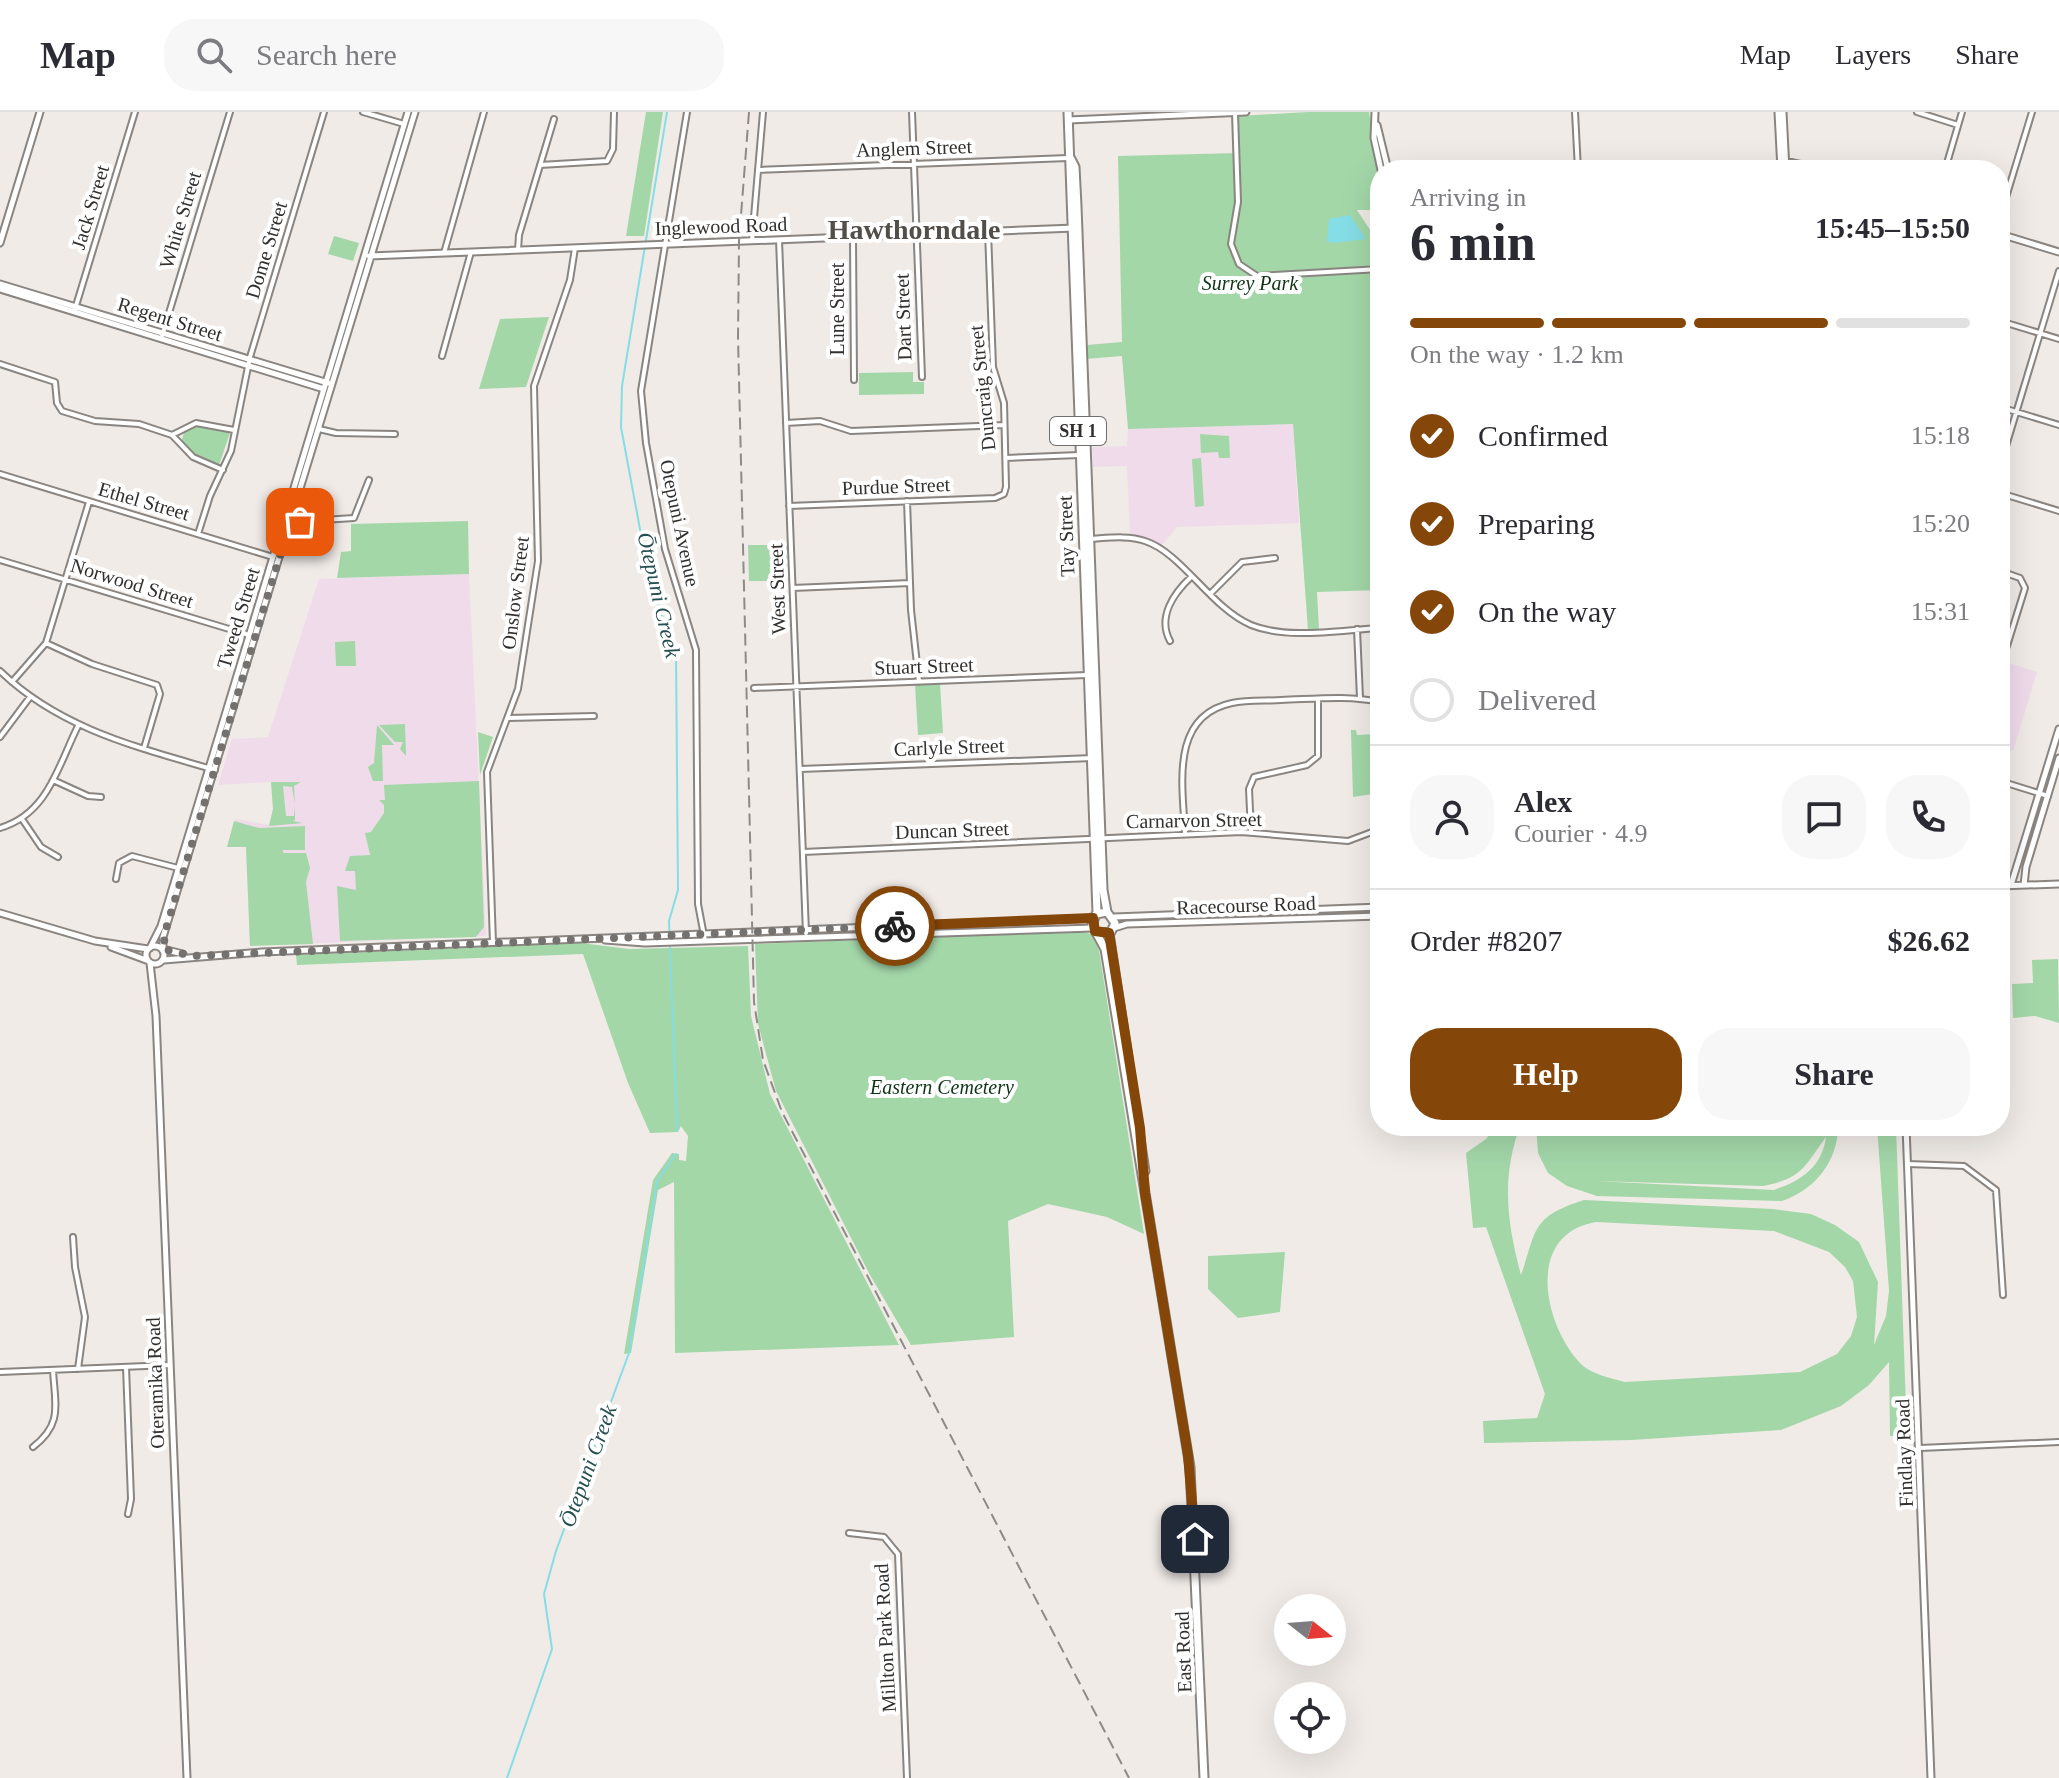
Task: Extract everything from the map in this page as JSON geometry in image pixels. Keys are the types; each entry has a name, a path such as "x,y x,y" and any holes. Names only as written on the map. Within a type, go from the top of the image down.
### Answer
{"highway":[{"name":"Tay Street","path":"1069,116 1098,839 1095,916"},
{"name":"Tay Street","path":"1098,839 1111,915"},
{"path":"1095,916 1111,915"},
{"name":"SH 1","path":"1111,915 1112,931"},
{"name":"SH 1","path":"1095,916 1096,931"},
{"path":"1096,931 1112,931"},
{"name":"East Road","path":"1096,931 1105,949 1192,1481 1204,1778"},
{"name":"East Road","path":"1112,931 1140,1128 1145,1193"}],"main road":[{"path":"0,243 40,112"},
{"name":"Tweed Street","path":"276,558 291,522 328,386 407,125 408,112"},
{"name":"Tweed Street","path":"407,125 415,112"},
{"path":"1069,116 1246,112"},
{"path":"1375,112 1385,160"},
{"path":"1781,112 1783,160"},
{"path":"1376,124 1374,138 1379,160"},
{"name":"Inglewood Road","path":"368,256 1074,228"},
{"path":"2010,237 2059,252"},
{"name":"Regent Street","path":"0,287 328,386"},
{"name":"Tweed Street","path":"149,962 149,948 161,926 181,869 316,428"},
{"path":"2059,729 2011,885 2059,884"},
{"path":"2024,885 2026,867 2059,758"},
{"name":"Tweed Street","path":"163,949 181,869"},
{"path":"1368,908 1369,916"},
{"name":"Racecourse Road","path":"1111,915 1368,908"},
{"path":"0,913 95,941 149,962 188,955 596,939 705,941 806,933"},
{"path":"669,939 703,934 918,929 1095,916"},
{"name":"Racecourse Road","path":"1112,931 1127,924 1369,916"},
{"path":"918,929 1096,931"},
{"path":"95,941 188,955"},
{"path":"163,949 163,961"},
{"name":"Oteramika Road","path":"155,987 163,961"},
{"name":"Oteramika Road","path":"149,962 155,987 187,1778"},
{"name":"Findlay Road","path":"1907,1136 1931,1778"}],"street":[{"name":"Jack Street","path":"75,310 135,112"},
{"name":"White Street","path":"162,336 230,112"},
{"name":"Dome Street","path":"198,534 236,430 249,362 324,112"},
{"path":"363,112 407,125"},
{"path":"444,253 484,112"},
{"path":"540,165 607,161 613,149 614,112"},
{"name":"Otepuni Avenue","path":"687,112 641,391 646,443 665,549 696,650 698,904 705,941"},
{"path":"752,241 763,112"},
{"name":"Dart Street","path":"912,112 922,377"},
{"path":"1575,112 1577,160"},
{"path":"1917,112 1958,125"},
{"path":"1948,160 1962,112"},
{"path":"2010,184 2032,112"},
{"path":"1235,113 1238,196 1231,244 1244,269 1254,276 1370,270"},
{"path":"518,250 519,235 554,119"},
{"name":"Anglem Street","path":"758,170 1070,158"},
{"name":"Duncraig Street","path":"988,231 993,367 1003,398 1004,494"},
{"name":"Lune Street","path":"853,237 854,380"},
{"name":"West Street","path":"779,240 806,933"},
{"name":"Onslow Street","path":"493,943 487,772 521,676 538,561 534,386 570,280 575,248"},
{"path":"442,356 471,252"},
{"path":"2010,432 2059,271"},
{"path":"2010,324 2059,339"},
{"path":"0,364 55,382 58,406 67,413 95,421 139,424 172,435 193,457 223,470"},
{"path":"2010,410 2059,425"},
{"path":"786,423 820,421 851,431 1004,425"},
{"path":"172,435 196,423 236,430"},
{"path":"316,428 336,433 395,434"},
{"path":"1006,458 1083,455"},
{"name":"Ethel Street","path":"0,474 276,558"},
{"path":"291,522 354,518 369,480"},
{"name":"Purdue Street","path":"789,506 995,498 1004,494"},
{"path":"2010,496 2059,511"},
{"path":"907,501 910,583 919,682"},
{"path":"12,682 46,643 89,502"},
{"path":"1086,540 1128,538 1148,541 1234,616 1263,629 1370,628"},
{"path":"1210,594 1242,562 1275,558"},
{"name":"Norwood Street","path":"0,560 252,636"},
{"path":"2010,574 2020,578 2025,588 2010,637"},
{"path":"1170,641 1166,634 1167,611 1174,596 1191,577"},
{"path":"793,588 910,583"},
{"path":"1357,629 1360,698"},
{"path":"46,643 92,664 157,685 159,699 144,748"},
{"path":"0,671 30,697 78,726 212,769"},
{"name":"Stuart Street","path":"754,688 1092,675"},
{"path":"0,737 30,697"},
{"path":"1251,832 1249,789 1254,777 1307,765 1318,756 1318,699"},
{"path":"1185,834 1183,755 1190,733 1201,719 1218,707 1234,703 1370,700"},
{"path":"507,718 594,716"},
{"path":"0,828 22,819 39,804 78,726"},
{"name":"Carlyle Street","path":"800,769 1095,757"},
{"path":"53,780 88,796 101,797"},
{"path":"2010,784 2048,796"},
{"path":"22,819 41,847 58,857"},
{"name":"Carnarvon Street","path":"1098,839 1251,832 1348,841 1370,833"},
{"name":"Duncan Street","path":"803,852 1098,839"},
{"path":"116,879 119,863 132,856 181,869"},
{"path":"1908,1164 1957,1163 1979,1174 1996,1190 2003,1295"},
{"path":"73,1237 75,1267 85,1317 78,1369"},
{"path":"0,1372 170,1365"},
{"path":"126,1367 131,1499 128,1514"},
{"path":"33,1447 47,1436 54,1424 53,1370"},
{"path":"1920,1448 2059,1442"},
{"name":"Millton Park Road","path":"849,1533 884,1537 898,1554 907,1778"}],"shaded area":[{"path":"1293,424 1299,523 1177,527 1162,545 1130,533 1127,466 1093,467 1092,447 1127,446 1128,429"},
{"path":"469,574 486,936 250,946 246,847 227,847 235,819 269,825 273,809 271,782 218,785 232,739 268,737 319,579"},
{"path":"2010,663 2037,672 2013,751 2010,750"}],"green space":[{"path":"646,112 663,112 644,236 626,236"},
{"name":"Surrey Park","path":"1369,112 1377,160 1370,160 1370,210 1357,210 1370,230 1370,590 1317,592 1319,629 1308,630 1293,424 1128,429 1122,356 1086,359 1087,345 1122,342 1118,156 1239,153 1239,116"},
{"path":"334,236 359,243 353,261 328,254"},
{"path":"549,317 526,387 479,389 500,319"},
{"path":"913,372 913,382 924,382 924,394 859,395 859,373"},
{"path":"198,425 230,433 219,465 195,455 181,442 185,430"},
{"path":"1200,434 1229,436 1230,458 1219,458 1218,452 1201,453"},
{"path":"1201,458 1204,506 1195,507 1192,459"},
{"path":"468,521 469,574 337,578 341,552 351,551 351,524"},
{"path":"748,545 787,545 787,581 749,581"},
{"path":"355,641 356,666 336,666 335,642"},
{"path":"940,683 943,733 918,735 915,685"},
{"path":"405,724 406,756 400,749 403,742 395,742 379,725"},
{"path":"377,725 394,745 382,745 383,781 373,781 368,767 374,763"},
{"path":"1351,730 1356,730 1357,735 1370,734 1370,794 1353,797"},
{"path":"478,732 493,737 480,775"},
{"path":"479,781 484,927 476,937 340,941 337,886 356,890 355,871 345,871 350,856 370,855 365,833 371,832 384,813 384,805 379,800 385,800 384,785"},
{"path":"271,782 301,782 294,786 295,804 292,787 283,786 286,816 294,816 295,806 295,820 293,821 303,823 269,826 273,809"},
{"path":"234,821 259,828 305,826 305,850 283,850 283,853 306,853 310,868 306,882 313,944 250,946 246,847 227,847"},
{"name":"Eastern Cemetery","path":"1078,931 1091,934 1098,944 1144,1234 1107,1217 1048,1204 1008,1221 1014,1337 911,1345 870,1275 776,1091 758,1024 755,944"},
{"path":"581,943 629,949 748,946 751,1016 770,1094 899,1345 675,1353 674,1182 658,1190 631,1353 624,1354 653,1180 672,1153 679,1154 679,1160 686,1161 688,1136 681,1126 678,1132 650,1133 628,1083 583,954 297,965 296,955"},
{"path":"2058,959 2059,1023 2035,1016 2013,1018 2012,984 2033,983 2032,960"},
{"path":"1488,1136 1517,1136 1510,1164 1508,1200 1521,1275 1534,1236 1545,1219 1584,1200 1773,1209 1811,1214 1835,1225 1859,1242 1878,1282 1874,1345 1886,1316 1889,1291 1878,1136 1896,1136 1907,1436 1890,1436 1889,1362 1869,1385 1841,1406 1781,1430 1632,1440 1484,1443 1483,1421 1537,1418 1545,1394 1486,1227 1473,1228 1466,1153","holes":["1596,1222 1774,1231 1829,1252 1845,1267 1853,1281 1857,1317 1851,1336 1837,1354 1800,1372 1625,1382 1589,1370 1580,1363 1567,1346 1550,1304 1550,1261 1558,1243 1573,1230"]},
{"path":"1537,1136 1837,1136 1829,1162 1814,1182 1782,1201 1597,1196 1567,1186 1548,1173 1538,1153","holes":["1826,1137 1820,1157 1801,1177 1774,1190 1596,1181 1763,1186 1795,1175"]},
{"path":"1285,1252 1280,1312 1238,1318 1208,1289 1208,1256"}],"water":[{"path":"1350,215 1366,239 1327,241 1329,219"}],"waterway":[{"name":"Ōtepuni Creek","path":"667,112 622,386 621,427 640,529 661,613 676,651 678,890 669,921 677,1131"},
{"name":"Ōtepuni Creek","path":"507,1778 552,1649 544,1594 556,1551 629,1353 657,1182 676,1154"}],"railway":[{"path":"749,112 739,241 738,338 754,1002 763,1060 782,1112 1129,1778"}],"way so far":[{"path":"300,522 291,522 286,536 163,937 163,949 192,956 895,926"}],"district":[{"name":"Hawthorndale","path":"914,229"}],"route":[{"path":"895,926 1093,918 1095,931 1102,935 1109,933 1140,1128 1145,1193 1188,1455 1195,1539"}]}
